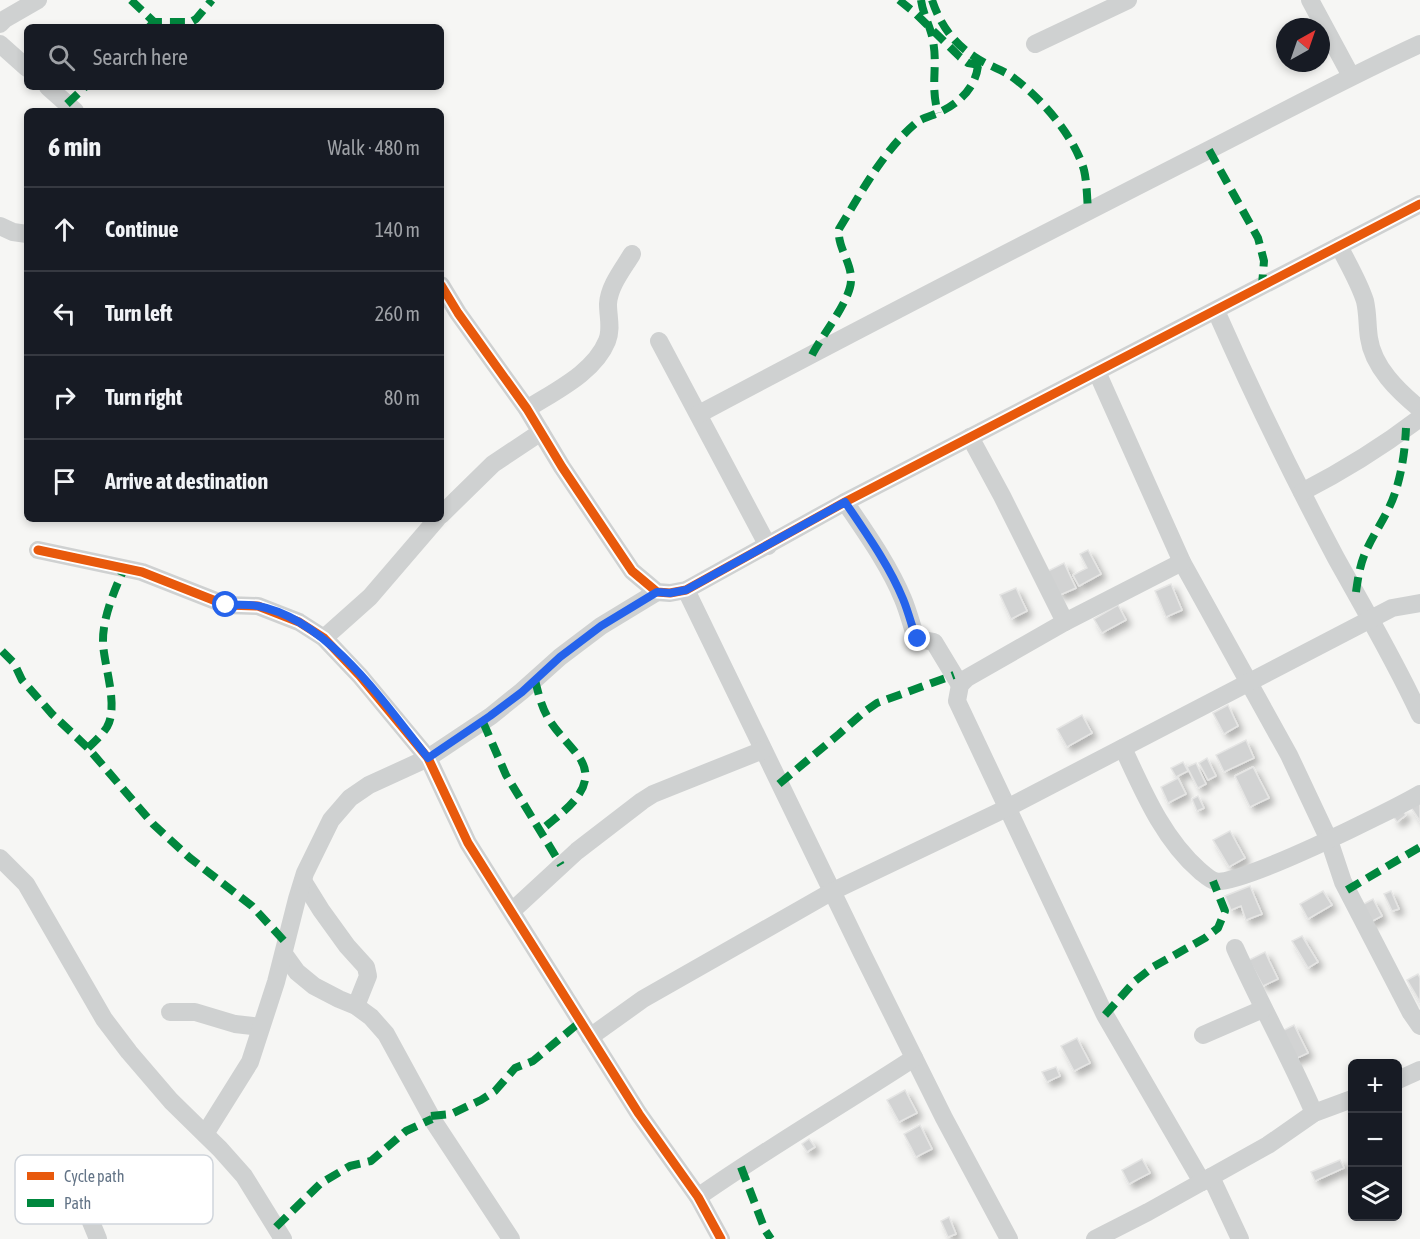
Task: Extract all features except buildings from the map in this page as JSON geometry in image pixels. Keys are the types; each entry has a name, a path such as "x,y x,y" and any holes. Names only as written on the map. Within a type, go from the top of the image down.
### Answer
{"street":[{"path":"0,24 38,0"},
{"path":"1035,44 1128,0"},
{"path":"1310,0 1351,76"},
{"path":"0,44 24,65"},
{"path":"699,414 1009,250 1351,76 1420,44"},
{"path":"51,90 72,108"},
{"path":"444,290 527,409 562,467 632,571 657,592 670,593 686,590 845,502 1420,204"},
{"path":"0,226 13,232 24,234"},
{"path":"1339,246 1364,299 1369,318 1369,339 1376,358 1389,379 1420,409"},
{"path":"527,409 578,376 600,355 608,339 610,328 608,303 612,288 632,254"},
{"path":"1216,311 1253,396 1420,715"},
{"path":"659,341 670,366 699,414 768,546"},
{"path":"1097,372 1182,562 1289,755 1329,840 1343,882 1411,1013 1420,1026"},
{"path":"1302,492 1381,447 1420,418"},
{"path":"444,512 493,464 541,432"},
{"path":"970,437 1065,622"},
{"path":"845,502 896,584 915,635 918,639 934,642 960,685"},
{"path":"324,638 370,597 434,522"},
{"path":"38,550 142,572 226,605 258,606 299,622 324,638 360,676 428,758 468,843 639,1114 698,1197 721,1239"},
{"path":"1182,562 1065,622 967,678 960,685 957,701 1106,1015 1240,1239"},
{"path":"686,590 831,892 914,1058 1009,1239"},
{"path":"206,1134 250,1062 276,982 303,881 331,820 350,798 369,785 428,758 522,692 560,657 601,626 657,592"},
{"path":"590,1037 643,999 831,892 1007,808 1371,618 1392,608 1420,603"},
{"path":"1123,748 1159,821 1174,843 1197,868 1213,881 1231,881 1329,840 1420,794"},
{"path":"512,911 577,851 642,801 653,794 763,750"},
{"path":"0,858 26,884 104,1019 171,1101 206,1134 244,1176 283,1239"},
{"path":"303,881 347,946 366,967 368,976 356,1006"},
{"path":"1235,948 1314,1113"},
{"path":"284,954 297,972 314,986 356,1006 371,1017 386,1034 434,1122 511,1239"},
{"path":"1203,1035 1263,1009"},
{"path":"170,1012 195,1012 235,1024 261,1027"},
{"path":"698,1197 754,1158 914,1058"},
{"path":"1402,1078 1420,1070"},
{"path":"1095,1239 1268,1145 1314,1113 1348,1101"},
{"path":"92,1224 98,1239"}],"marked path":[{"path":"131,0 154,22"},
{"path":"152,24 154,22 191,22 212,0"},
{"path":"899,0 960,57 968,63 985,66"},
{"path":"921,0 933,41 938,113"},
{"path":"932,0 943,25 960,46 1019,82 1054,116 1072,143 1084,170 1088,211"},
{"path":"812,355 842,307 850,287 849,266 840,242 839,229 873,173 893,146 918,121 959,100 973,82 978,66"},
{"path":"67,104 82,90"},
{"path":"1209,150 1258,238 1264,261 1262,285"},
{"path":"1356,592 1364,556 1389,508 1397,485 1403,461 1406,428"},
{"path":"88,748 105,730 110,718 112,708 103,634 110,604 125,567"},
{"path":"2,651 14,663 22,680 52,714 88,748 153,824 190,858 252,906 287,944"},
{"path":"779,784 877,703 954,675"},
{"path":"535,680 547,716 585,768 585,779 576,799 540,831"},
{"path":"483,722 506,775 561,865"},
{"path":"1347,890 1420,847"},
{"path":"1105,1015 1135,981 1153,967 1205,938 1218,928 1225,911 1213,881"},
{"path":"431,1116 451,1114 481,1100 495,1091 515,1068 533,1061 580,1022"},
{"path":"276,1227 321,1183 350,1166 371,1161 406,1131 432,1119"},
{"path":"741,1167 765,1230 771,1239"}],"cycle path":[{"path":"444,290 527,409 562,467 632,571 657,592 670,593 686,590 845,502 1420,204"},
{"path":"38,550 142,572 226,605 258,606 299,622 324,638 360,676 428,758 468,843 639,1114 698,1197 721,1239"}],"route":[{"path":"226,605 258,606 299,622 322,636 360,676 428,758 522,692 560,657 601,626 657,592 670,593 686,590 845,502 896,584 918,639"}]}
